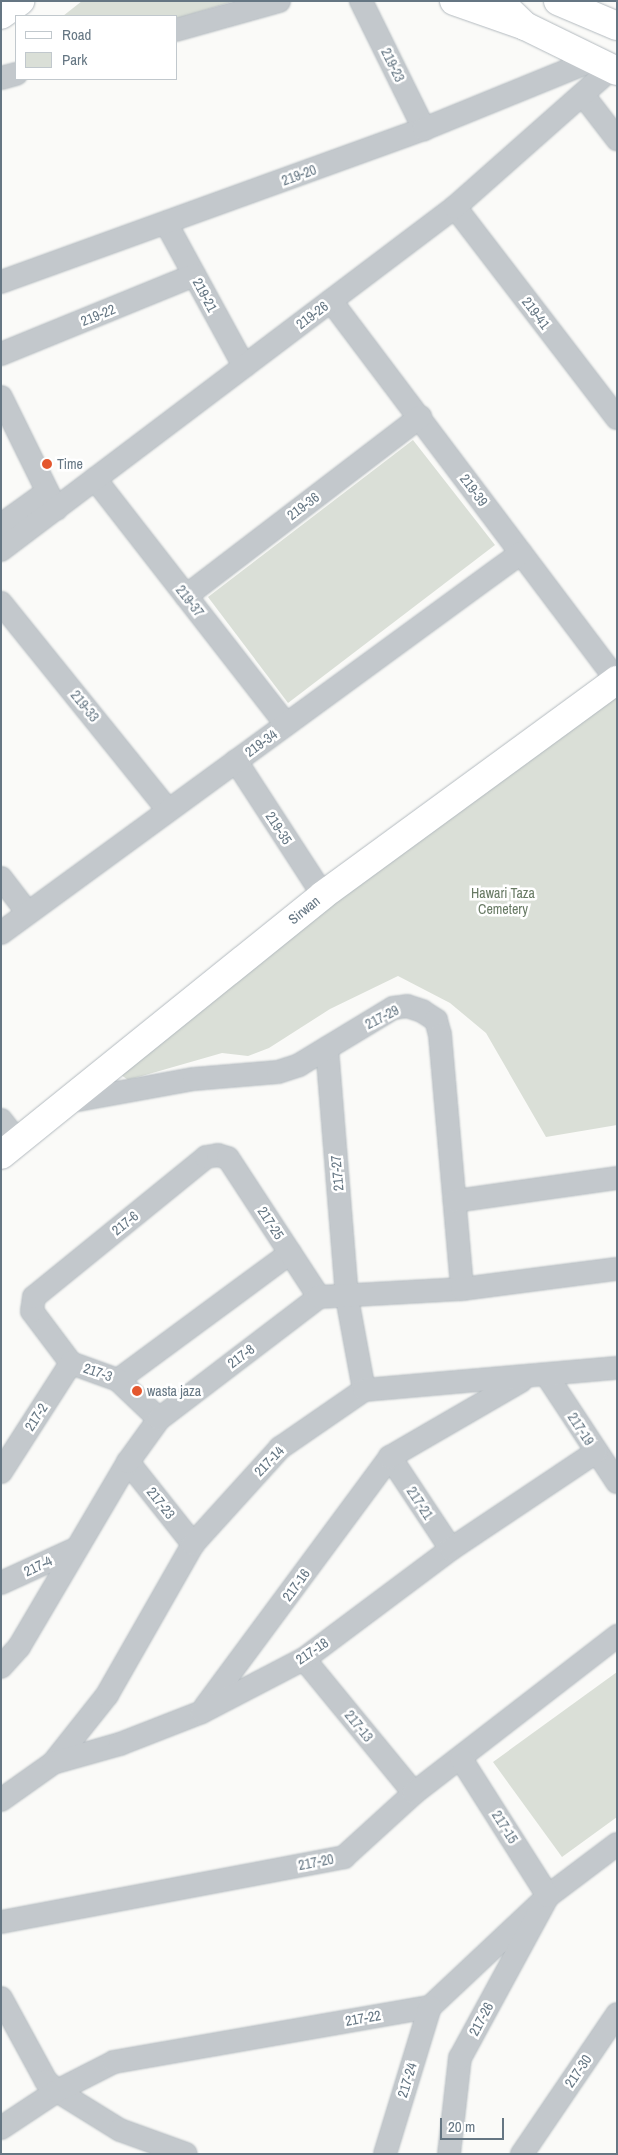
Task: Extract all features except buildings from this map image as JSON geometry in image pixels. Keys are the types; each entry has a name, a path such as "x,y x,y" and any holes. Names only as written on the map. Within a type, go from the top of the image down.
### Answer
{"main road":[{"path":"1,15 20,1"},
{"path":"454,1 525,26 607,66"},
{"path":"499,1 525,26"},
{"path":"558,1 617,26"},
{"name":"Sirwan","path":"10,1149 323,895 617,680"}],"street":[{"path":"178,29 279,1"},
{"name":"219-23","path":"361,1 424,129"},
{"name":"219-20","path":"1,282 424,129 607,66"},
{"name":"219-26","path":"1,550 51,500 95,479 455,207 583,94 607,66"},
{"path":"1,78 15,74"},
{"path":"583,94 617,139"},
{"name":"219-41","path":"455,207 617,418"},
{"name":"219-21","path":"166,223 244,366"},
{"name":"219-22","path":"1,354 195,275"},
{"name":"219-39","path":"331,301 617,680"},
{"path":"1,397 51,500 1,525"},
{"name":"219-36","path":"186,596 420,417"},
{"name":"219-37","path":"95,479 286,724"},
{"name":"219-34","path":"1,933 521,553"},
{"name":"219-33","path":"1,603 168,810"},
{"name":"219-35","path":"236,761 323,895"},
{"path":"1,878 28,913"},
{"name":"217-29","path":"67,1102 194,1079 278,1072 299,1065 393,1008 407,1006 436,1020 462,1289"},
{"name":"217-27","path":"327,1048 347,1298 364,1390"},
{"path":"1,1120 10,1149"},
{"name":"217-25","path":"218,1154 228,1158 319,1297"},
{"name":"217-6","path":"34,1296 206,1157 218,1154"},
{"path":"455,1202 617,1178"},
{"path":"118,1380 290,1253"},
{"path":"319,1297 347,1298 462,1289 617,1269"},
{"name":"217-3","path":"34,1296 32,1311 71,1363 118,1380 159,1419"},
{"name":"217-8","path":"1,1666 19,1647 128,1462 159,1419 319,1297"},
{"name":"217-2","path":"1,1472 71,1363"},
{"path":"364,1390 537,1377 617,1368"},
{"path":"390,1457 537,1377"},
{"name":"217-19","path":"537,1377 617,1482"},
{"name":"217-14","path":"53,1763 107,1695 193,1544 280,1448 364,1390"},
{"name":"217-18","path":"1,1800 53,1763 120,1744 202,1712 304,1659 451,1550 596,1452"},
{"name":"217-21","path":"390,1457 451,1550"},
{"name":"217-16","path":"202,1712 390,1457"},
{"name":"217-23","path":"128,1462 193,1544"},
{"name":"217-4","path":"1,1583 75,1549"},
{"name":"217-20","path":"1,1922 344,1857 414,1793 615,1640"},
{"name":"217-13","path":"304,1659 414,1793"},
{"name":"217-15","path":"461,1759 548,1896"},
{"path":"430,2007 548,1896 617,1844"},
{"name":"217-26","path":"450,2154 460,2058 548,1896"},
{"path":"1,1998 46,2081 57,2091 120,2130 186,2154"},
{"name":"217-22","path":"1,2128 57,2091 114,2062 430,2007"},
{"name":"217-24","path":"385,2154 430,2007"},
{"name":"217-30","path":"522,2154 617,2014"}],"green space":[{"path":"82,1 235,1 178,18 178,15 64,15"},
{"path":"413,440 495,545 288,703 208,597"},
{"name":"Hawari Taza Cemetery","path":"617,681 617,1125 546,1137 486,1033 450,1003 398,976 330,1009 269,1048 248,1056 222,1053 128,1080 113,1069"},
{"path":"617,1672 617,1817 562,1857 493,1762"}],"place":[{"name":"Time","path":"47,464"},
{"name":"wasta jaza","path":"137,1391"}]}
